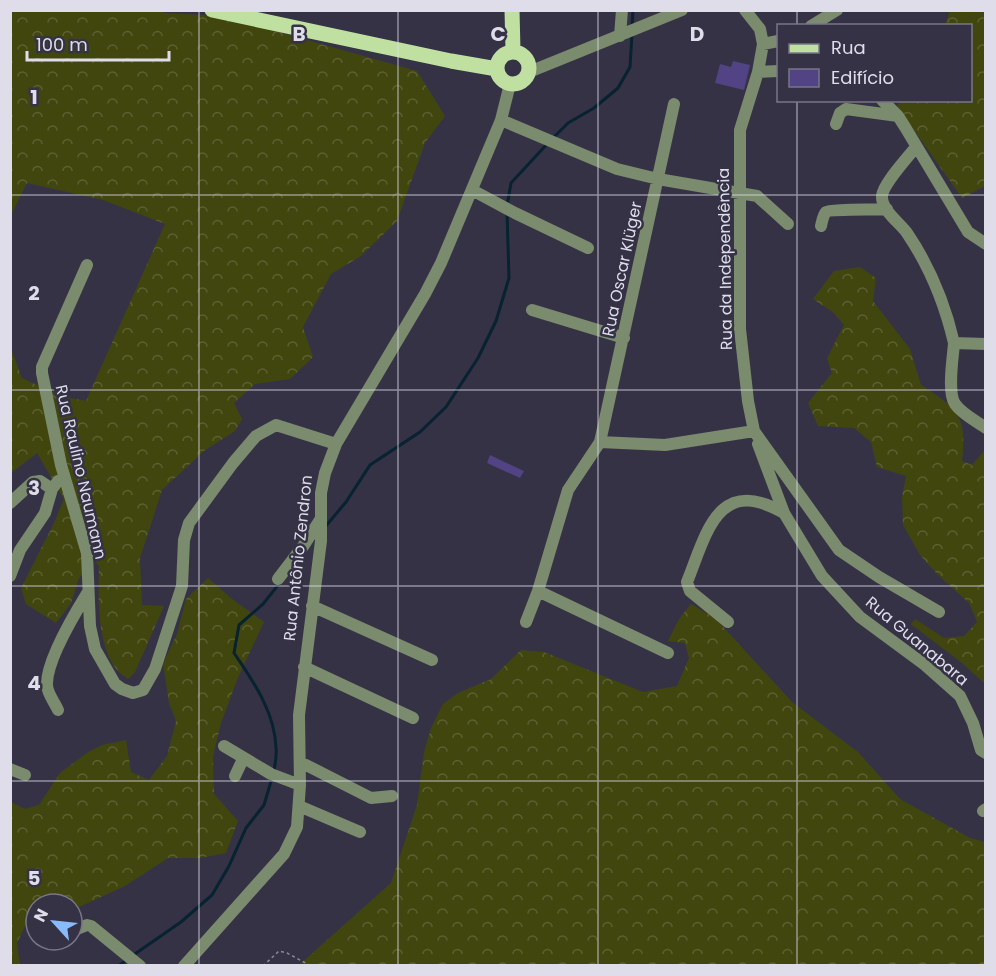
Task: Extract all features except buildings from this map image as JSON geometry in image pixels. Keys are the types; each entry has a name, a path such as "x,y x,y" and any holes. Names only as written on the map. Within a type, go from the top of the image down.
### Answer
{"main road":[{"path":"212,10 497,69"},
{"path":"512,10 513,51"},
{"path":"513,51 524,55 530,66 522,82 510,84 501,78 497,69 501,57 513,51"}],"street":[{"path":"622,10 622,35"},
{"path":"529,72 682,10"},
{"path":"745,10 760,29 763,44 777,41"},
{"path":"814,24 837,10"},
{"name":"Rua da Independência","path":"763,44 758,72 740,130 740,329 748,401 754,431 839,550 879,577 939,612"},
{"path":"758,72 777,71"},
{"name":"Rua Antônio Zendron","path":"184,966 284,854 297,827 300,785 299,715 321,529 321,493 325,473 336,444 441,263 501,120 510,84"},
{"path":"884,102 898,116 969,232 986,244"},
{"name":"Rua Oscar Klüger","path":"600,442 674,104"},
{"path":"836,124 840,112 846,109 898,116"},
{"path":"501,120 618,169 658,179 757,196 788,224"},
{"path":"916,147 882,194 887,209 917,248 938,289 947,315 954,343 951,392 953,402 960,410 986,428"},
{"path":"472,190 588,248"},
{"path":"820,226 827,212 833,210 887,209"},
{"name":"Rua Raulino Naumann","path":"87,265 42,367 46,402 65,480 87,553 90,626 95,649 115,684 134,693 143,690 155,669 180,595 184,540 189,523 256,436 276,425 336,444"},
{"path":"532,310 624,338"},
{"path":"954,343 986,344"},
{"path":"526,621 538,591 568,489 600,442 665,444 754,431"},
{"name":"Rua Guanabara","path":"754,431 784,513 822,576 860,616 925,665 960,696 973,723 981,750 986,753"},
{"path":"10,576 20,550 45,513 52,489 58,481 65,480"},
{"path":"10,503 33,482 40,481 52,489"},
{"path":"728,622 687,587 712,522 721,510 733,502 750,500 767,503 784,513"},
{"path":"278,579 304,545 321,529"},
{"path":"58,710 46,687 50,667 88,591"},
{"path":"538,591 668,653"},
{"path":"312,606 432,660"},
{"path":"304,667 413,718"},
{"path":"224,746 271,774 300,785"},
{"path":"235,776 243,759"},
{"path":"300,762 371,798 392,796"},
{"path":"10,769 25,775"},
{"path":"299,806 360,832"},
{"path":"84,926 91,926 140,966"}],"path":[{"path":"264,966 279,951 311,966"}],"green space":[{"path":"158,10 166,13 221,16 417,71 445,116 425,143 397,221 361,256 331,274 303,327 313,357 290,379 255,384 234,403 242,419 235,431 204,451 162,490 140,558 142,605 164,606 135,672 128,679 110,660 102,634 99,566 94,560 79,578 71,603 56,623 26,604 21,588 64,499 37,453 11,473 10,346 22,378 61,396 86,401 165,224 103,200 27,183 11,215 11,11"},
{"path":"950,11 985,11 985,186 962,198 897,106 900,102 972,102 972,24 945,24"},
{"path":"860,267 876,278 873,301 910,349 921,385 952,407 957,415 963,433 962,461 972,465 985,450 985,687 984,683 962,663 911,624 915,619 944,638 964,636 977,622 969,603 920,555 903,525 902,497 906,476 877,467 871,442 854,428 818,426 808,403 832,373 827,358 844,325 834,313 813,299 834,271"},
{"path":"208,578 264,622 239,675 221,723 213,756 214,794 238,821 226,853 200,858 168,858 125,886 84,905 84,892 24,892 24,928 17,943 20,965 11,965 11,802 25,809 39,805 60,773 88,752 102,745 126,740 131,772 149,780 167,756 176,721 169,703 163,664 177,634 186,599"},
{"path":"691,604 715,618 792,702 858,752 900,799 970,838 985,842 985,965 298,966 391,883 417,805 424,752 431,728 443,704 458,693 491,679 521,650 544,652 643,692 677,686 689,658 685,643 668,641 679,619"}],"waterway":[{"path":"632,27 633,10"},
{"path":"552,139 568,123 594,108 618,88 630,67 632,34"},
{"path":"507,206 511,183 548,143"},
{"path":"325,527 346,502 370,465 420,432 446,407 478,358 496,321 509,278 507,212"},
{"path":"274,771 276,751 272,722 262,698 234,653 239,625 263,604 279,584"},
{"path":"132,956 181,922 212,895 229,866 246,828 264,805 272,778"},
{"path":"118,966 127,960"}]}
